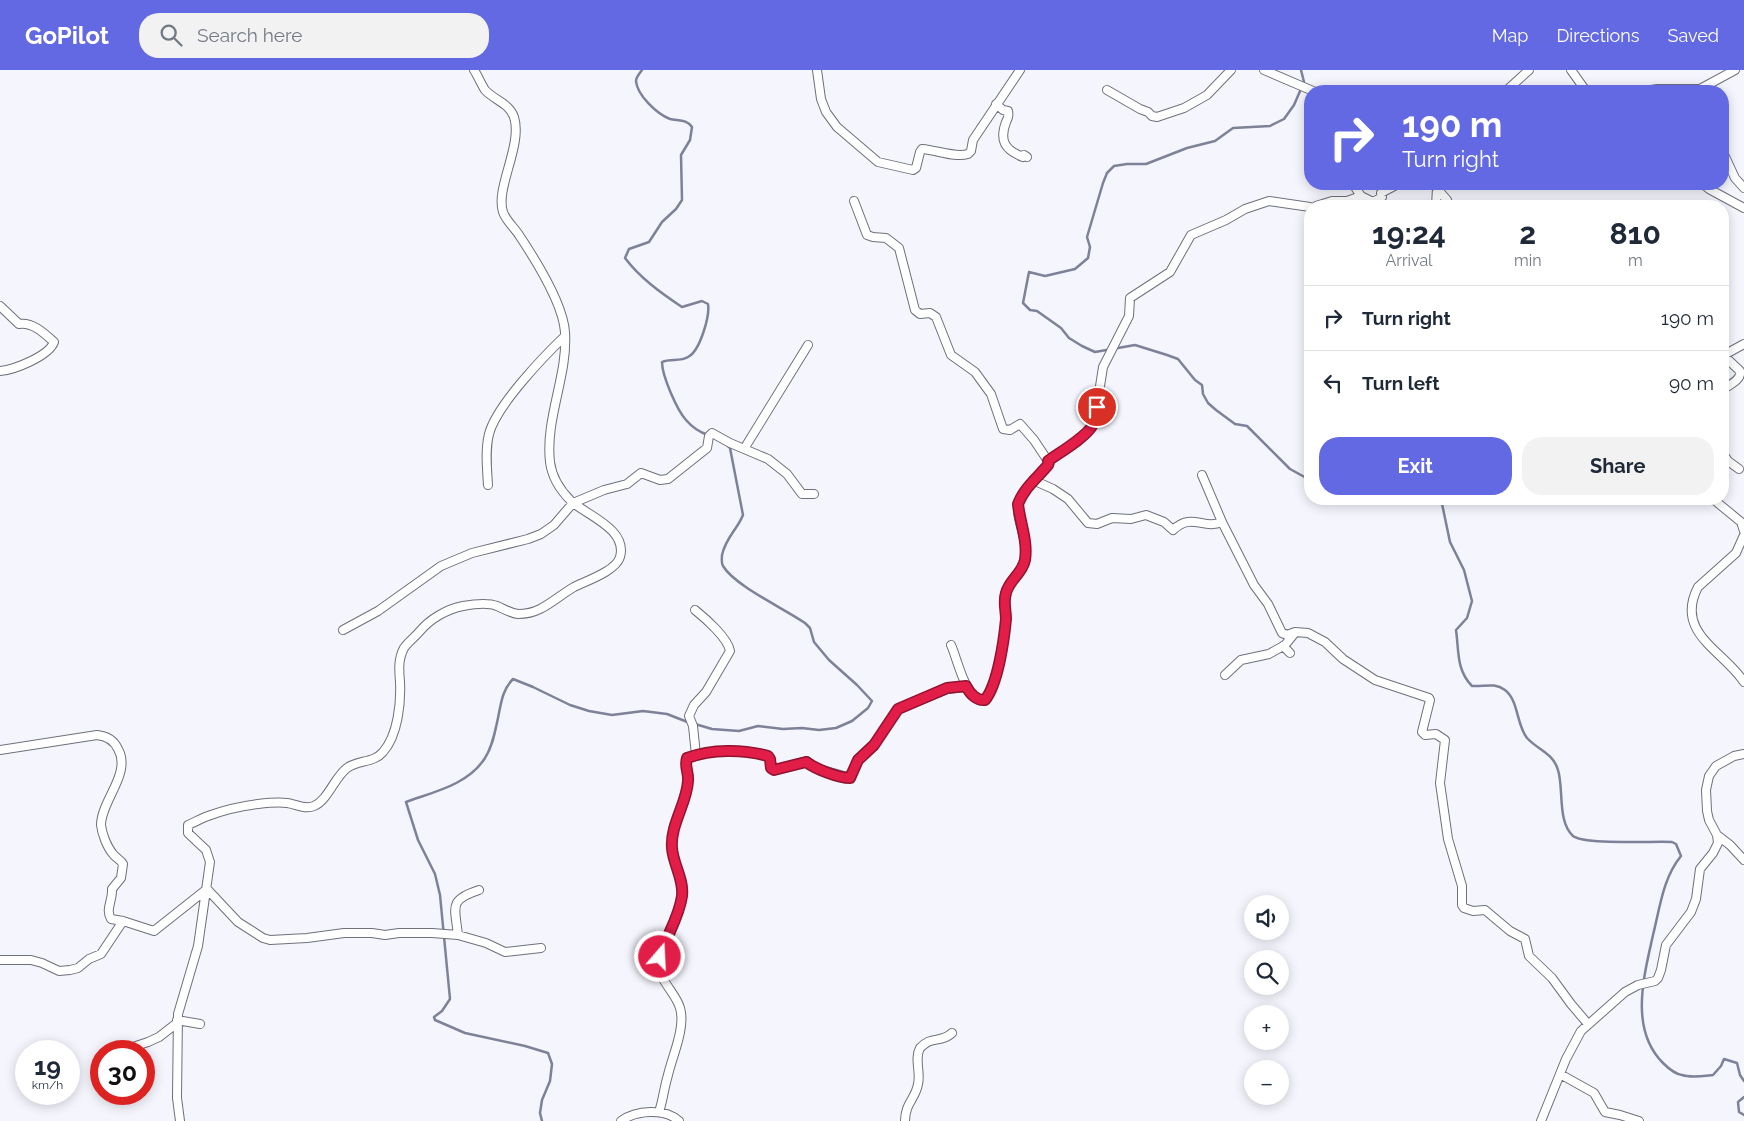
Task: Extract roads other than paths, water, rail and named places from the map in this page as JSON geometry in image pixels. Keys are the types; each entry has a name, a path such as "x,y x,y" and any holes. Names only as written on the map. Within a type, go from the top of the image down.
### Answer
{"street":[{"path":"180,1121 177,1098 177,1022 181,1000 198,946 210,862 208,853 188,833 188,825 206,817 258,804 286,802 311,808 322,800 340,774 347,768 353,764 378,757 382,753 397,721 399,711 399,666 401,656 404,648 423,627 452,608 482,604 495,605 516,614 532,612 613,566 620,558 621,546 619,540 593,515 573,503 556,482 552,473 549,438 561,380 565,329 550,286 502,210 503,194 515,135 513,116 507,106 486,90 474,70"},
{"path":"817,70 821,99 826,112 837,128 878,162 904,169 915,169 920,152 923,149 958,155 968,154 971,151 973,140 1020,70"},
{"path":"1107,90 1152,116 1157,116 1184,108 1207,95 1232,70"},
{"path":"1513,85 1529,70"},
{"path":"1571,70 1582,85"},
{"path":"1710,85 1735,70"},
{"path":"1267,71 1304,87"},
{"path":"996,104 1003,110 1008,111 1009,115 1003,133 1004,142 1010,151 1027,157"},
{"path":"1729,165 1735,178 1744,188"},
{"path":"1357,190 1361,196 1369,200"},
{"path":"1377,200 1382,197 1381,193 1387,190"},
{"path":"1438,190 1447,200"},
{"path":"1711,190 1744,208"},
{"path":"1350,200 1361,196"},
{"path":"854,201 867,235 886,238 899,248 915,310 920,314 931,314 937,319 951,356 975,372 991,394 1002,429 1010,430 1020,424 1034,440 1048,461"},
{"path":"951,645 966,686 974,696 985,700 997,673 1005,631 1005,595 1007,588 1020,573 1024,561 1025,540 1018,504 1033,480 1048,465 1048,461 1085,435 1091,428 1095,418 1102,373 1110,352 1130,313 1130,298 1170,272 1191,235 1226,220 1245,209 1269,201 1304,206"},
{"path":"0,306 20,324 27,323 41,331 54,342 52,347 26,364 10,370 0,371"},
{"path":"488,484 487,450 489,433 497,415 522,382 565,336"},
{"path":"1729,351 1744,344"},
{"path":"744,449 808,345"},
{"path":"1729,360 1741,374 1739,378 1729,385"},
{"path":"343,630 378,611 440,566 472,553 541,534 554,526 573,503 629,482 640,473 660,480 668,479 707,448 709,436 712,433 768,459 787,474 801,494 814,494"},
{"path":"1729,463 1739,469"},
{"path":"1202,475 1222,522 1254,585 1274,615 1280,631 1287,635 1295,632 1308,632 1319,638 1344,659 1375,680 1429,698 1422,732 1425,735 1436,734 1445,740 1440,783 1448,839 1462,886 1462,905 1465,908 1484,910 1510,931 1525,939 1530,956 1552,978 1588,1024"},
{"path":"1033,480 1053,489 1068,499 1088,523 1097,524 1112,518 1131,519 1146,515 1164,522 1173,530 1178,525 1189,520 1207,524 1222,522"},
{"path":"1719,505 1740,522 1744,531"},
{"path":"1744,535 1736,553 1698,587 1693,608 1695,626 1698,633 1744,682"},
{"path":"695,610 727,642 730,651 709,688 694,705 689,716 693,726 696,755"},
{"path":"1224,675 1241,660 1263,656 1283,646 1295,632"},
{"path":"1283,646 1290,653"},
{"path":"659,1112 678,1041 681,1022 681,1009 661,974 659,966 664,944 676,920 682,894 682,886 672,845 686,794 688,779 686,760 696,755 721,750 744,752 768,756 771,768 774,770 806,762 815,768 850,778 858,760 874,745 898,709 947,688 966,686"},
{"path":"0,750 97,735 104,736 116,745 122,758 122,765 116,788 102,817 101,824 102,832 109,848 123,864 121,878 112,889 113,898 108,910 110,918 150,931 156,930 207,889"},
{"path":"1744,754 1734,756 1716,766 1707,782 1706,811 1708,820 1717,835 1744,860"},
{"path":"1541,1121 1549,1097 1581,1031 1625,992 1658,978 1666,945 1691,912 1696,899 1700,869 1715,850 1718,843 1717,835"},
{"path":"207,889 238,922 263,938 270,940 344,933 385,935 399,933 458,935 486,943 505,952 540,948"},
{"path":"458,935 456,902 461,896 479,890"},
{"path":"0,960 31,960 58,971 78,968 89,959 101,954 123,921"},
{"path":"151,1040 177,1022 200,1024"},
{"path":"905,1121 908,1104 918,1086 917,1061 920,1048 928,1040 945,1039 952,1033"},
{"path":"1560,1074 1594,1094 1599,1099 1605,1112 1640,1121"},
{"path":"621,1121 634,1114 659,1112 668,1114 679,1121"}],"waterway":[{"path":"642,70 636,81 644,98 665,117 685,121 692,127 690,140 681,155 682,200 676,209 662,222 649,242 629,249 625,258 644,279 682,307 702,301 708,304 703,333 696,348 688,357 662,362 667,384 682,415 693,427 708,435"},
{"path":"1301,70 1304,82 1294,105 1284,119 1270,126 1233,128 1215,141 1187,148 1146,164 1114,166 1107,173 1103,183 1087,237 1090,247 1088,258 1075,269 1045,276 1029,272 1023,303 1030,310 1037,311 1061,328 1069,338 1095,352 1135,345 1178,359 1195,380 1202,385 1203,394 1208,403 1235,424 1247,426 1290,469 1304,477"},
{"path":"695,724 712,729 739,731 758,726 819,730 836,728 852,721 868,708 872,701 829,660 814,642 810,628 805,623 749,589 729,574 723,566 722,555 724,549 743,515 730,448 728,446"},
{"path":"1442,505 1450,542 1464,570 1472,601 1467,618 1456,630 1459,660 1463,673 1472,686 1497,686 1510,695 1523,732 1531,742 1556,764 1560,778 1563,814 1568,830 1573,836 1591,841 1672,842 1676,844 1681,856 1670,874 1663,893 1643,985 1643,1018 1646,1034 1652,1049 1665,1065 1679,1074 1693,1077 1713,1075 1724,1059 1737,1063 1740,1075 1744,1081"},
{"path":"542,1121 540,1113 542,1100 550,1081 552,1064 548,1053 465,1033 435,1020 434,1017 442,1011 450,999 440,895 435,874 418,840 406,802 460,781 478,767 490,749 503,697 506,688 513,679 570,705 589,711 612,715 643,711 667,714 690,723"},
{"path":"1744,1097 1738,1102 1739,1112 1744,1115"}]}
